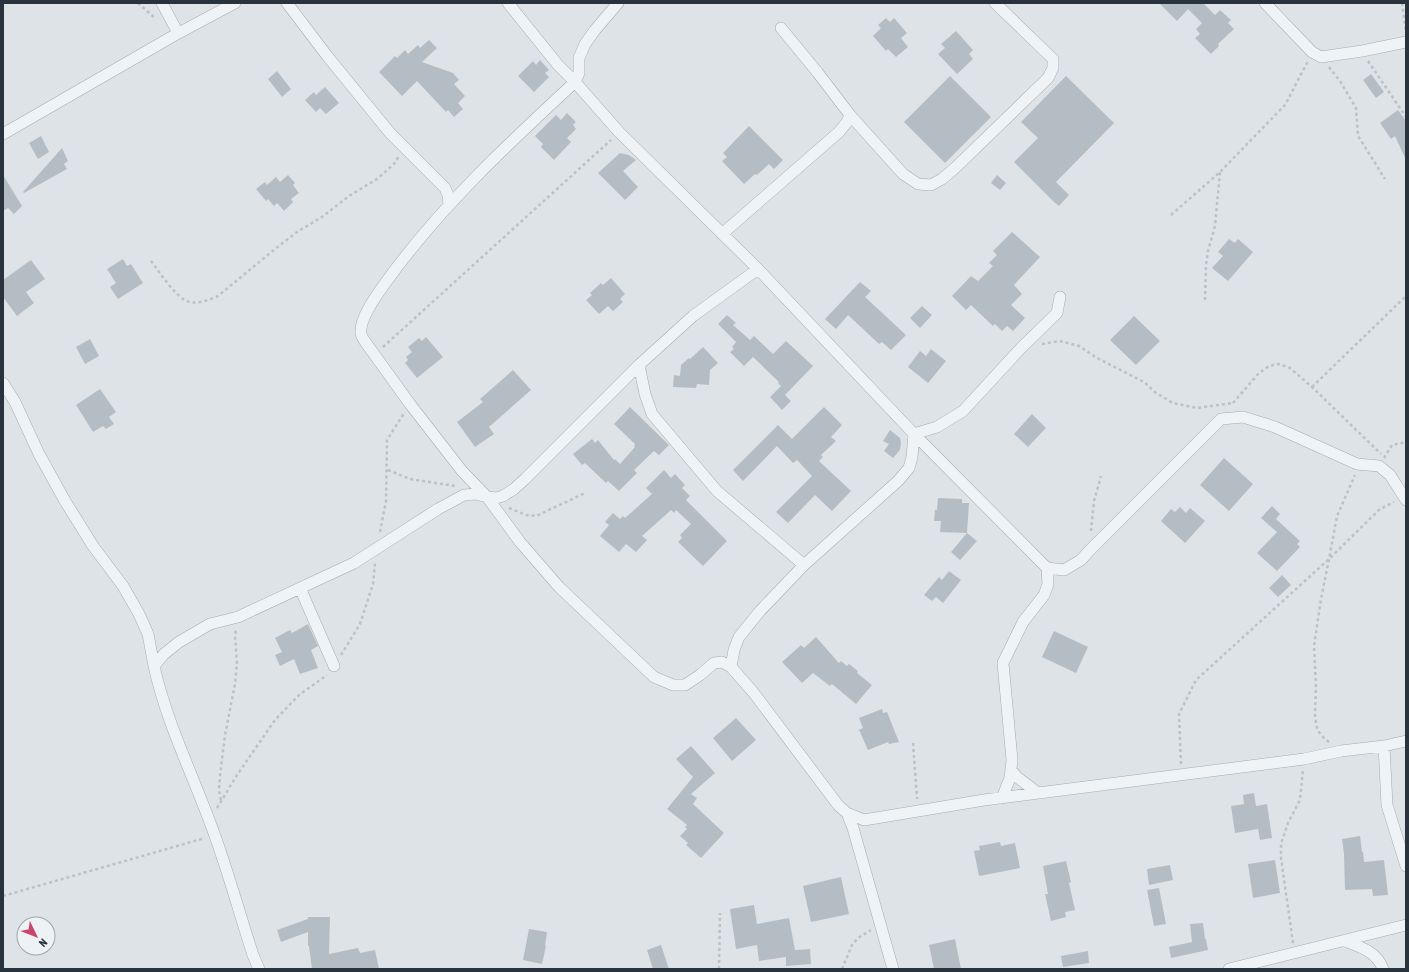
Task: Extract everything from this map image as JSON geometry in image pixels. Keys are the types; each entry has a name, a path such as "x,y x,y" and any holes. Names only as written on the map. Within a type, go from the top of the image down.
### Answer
{"street":[{"path":"162,3 178,33"},
{"path":"3,134 178,33 235,3"},
{"path":"287,3 328,57 390,132 445,188 448,195 449,205"},
{"path":"508,3 558,65 619,132 758,269 914,434 1047,568 1064,570 1081,560 1221,419 1242,417 1275,427 1357,464 1382,462 1403,501"},
{"path":"618,3 585,44 579,58 579,73 575,82 514,139 449,205 399,264 376,296 368,310 362,325 361,333 366,344 419,417 558,587 654,676 673,685 685,685 714,663 722,662 731,667 753,692 838,805 846,813 864,820 1038,793 1304,759 1341,751 1384,746 1406,741"},
{"path":"781,28 818,72 850,115 903,174 918,184 931,185 942,179 955,168 1048,78 1052,68 1053,58 995,3"},
{"path":"1265,3 1317,54 1362,50 1406,42"},
{"path":"558,65 579,58"},
{"path":"722,234 839,132 847,122 850,115"},
{"path":"154,666 164,654 179,642 210,624 238,617 354,563 438,509 464,495 485,499 496,498 503,496 514,489 639,365 693,316 758,269"},
{"path":"914,434 937,427 963,410 1021,348 1057,313 1060,297"},
{"path":"639,365 645,394 652,414 718,491 804,565"},
{"path":"3,383 15,402 39,454 65,501 93,546 123,586 139,614 148,634 158,683 179,744 215,836 253,955 259,969"},
{"path":"731,667 734,650 739,637 760,611 804,565 898,481 909,468 912,457 914,434"},
{"path":"1002,798 1010,778 1012,760 1003,663 1023,622 1044,596 1048,584 1047,568"},
{"path":"300,588 334,666"},
{"path":"1384,746 1387,805 1406,866"},
{"path":"1011,770 1017,777 1038,793"},
{"path":"846,813 855,838 893,969"},
{"path":"855,838 864,826 873,818"},
{"path":"1229,969 1406,925"},
{"path":"1345,941 1366,949 1376,956 1383,969"}],"path":[{"path":"1402,3 1406,33"},
{"path":"1362,50 1406,117"},
{"path":"1171,215 1220,172 1285,105 1317,54 1340,81 1356,108 1358,136 1385,179"},
{"path":"375,355 619,132"},
{"path":"151,261 179,297 189,302 206,301 218,296 275,248 297,232 322,218 349,196 378,179 394,164 405,147"},
{"path":"1205,300 1206,265 1215,226 1220,172"},
{"path":"1312,387 1406,296"},
{"path":"1021,348 1060,341 1079,346 1097,358 1144,382 1156,393 1173,402 1197,408 1233,403"},
{"path":"1221,419 1259,373 1269,366 1279,364 1290,368 1312,387 1382,462 1392,445 1406,442"},
{"path":"1341,751 1324,738 1318,731 1315,715 1316,686 1314,646 1320,599 1337,516 1354,477 1357,464"},
{"path":"388,470 410,479 462,487 485,499 526,515 536,516 585,493"},
{"path":"1090,550 1094,501 1101,476"},
{"path":"1181,774 1179,714 1196,680 1329,559 1380,508 1393,502 1403,501"},
{"path":"221,800 219,790 220,776 226,728 235,684 237,664 235,636 238,617"},
{"path":"913,743 917,800 922,810"},
{"path":"1294,953 1281,858 1281,844 1288,823 1300,800 1303,784 1304,759"},
{"path":"3,896 193,840 215,836"},
{"path":"719,969 720,913"},
{"path":"842,969 852,945 879,923"}],"building":[{"path":"1159,3 1203,3 1215,15 1220,10 1231,20 1228,23 1234,29 1218,44 1219,46 1211,54 1195,38 1200,34 1196,29 1202,23 1188,9 1177,21"},
{"path":"886,18 890,22 894,18 907,33 901,38 908,47 896,57 888,49 886,51 873,36 881,28 878,25"},
{"path":"956,31 973,50 969,54 973,59 957,74 938,54 945,48 941,44"},
{"path":"429,40 437,48 422,62 453,73 459,80 454,84 465,96 458,103 463,109 454,117 448,110 446,112 417,81 402,96 379,72 395,56 397,58 405,50 408,54 418,45 420,48"},
{"path":"540,60 549,70 545,73 549,77 534,92 518,76 533,61 536,65"},
{"path":"277,71 291,89 282,97 268,79"},
{"path":"1371,74 1384,92 1376,98 1363,80"},
{"path":"950,76 991,117 945,163 904,122"},
{"path":"1066,76 1114,123 1056,182 1069,195 1059,206 1014,162 1038,138 1021,122"},
{"path":"325,87 339,103 326,114 320,108 316,112 305,100 314,92 316,95"},
{"path":"1398,110 1406,121 1406,160 1395,136 1391,139 1380,123"},
{"path":"567,113 576,122 573,125 576,129 567,138 571,142 554,160 541,147 543,144 535,136 556,115 561,120"},
{"path":"749,126 783,160 774,169 769,164 744,184 722,161 727,157 723,153"},
{"path":"41,136 49,152 38,159 29,143"},
{"path":"62,148 68,161 64,164 67,169 24,193 23,192"},
{"path":"620,153 629,155 636,160 623,171 638,187 625,200 598,173"},
{"path":"3,175 22,206 14,214 8,208 3,211"},
{"path":"288,175 295,183 293,185 299,193 291,199 293,202 284,211 277,203 274,206 268,199 266,201 256,189 265,182 267,185 276,177 280,182"},
{"path":"997,175 1006,183 1000,190 991,183"},
{"path":"1012,232 1040,257 1014,285 1022,294 1011,305 1025,318 1013,331 1007,326 1002,331 995,324 993,326 971,305 966,310 952,296 971,276 978,281 993,266 989,263 997,255 993,251"},
{"path":"1229,239 1235,243 1238,239 1253,252 1228,281 1212,268 1223,256 1218,252"},
{"path":"123,259 127,266 131,264 143,283 118,299 110,287 116,283 107,269"},
{"path":"31,260 45,279 26,292 34,303 17,316 3,297 3,280"},
{"path":"611,278 625,294 620,299 623,302 613,311 608,306 599,314 586,300 592,295 590,293 601,283 603,285"},
{"path":"860,282 871,291 865,297 906,335 891,350 882,342 879,344 848,315 836,329 825,319"},
{"path":"922,306 932,315 920,328 910,318"},
{"path":"727,315 736,323 733,325 750,340 754,336 773,354 786,341 813,366 785,395 791,401 782,410 770,397 781,386 778,383 779,382 753,357 744,366 730,352 734,349 732,347 736,342 718,324"},
{"path":"1134,316 1160,341 1136,365 1110,340"},
{"path":"426,337 443,357 417,378 405,363 408,360 406,357 412,352 408,347 419,338 422,341"},
{"path":"90,339 99,356 85,364 76,347"},
{"path":"703,347 718,363 710,370 709,385 697,384 696,388 673,387 674,375 680,376 681,365"},
{"path":"931,349 946,361 928,383 908,367 920,351 926,356"},
{"path":"513,370 531,390 489,427 494,434 475,447 457,422 483,402 480,399"},
{"path":"100,389 116,412 109,417 114,424 106,429 103,426 93,432 76,405"},
{"path":"630,407 669,445 659,455 654,451 634,470 637,473 619,491 608,481 606,483 585,463 582,465 573,454 592,439 595,443 598,440 614,460 615,459 620,464 635,447 635,444 614,424"},
{"path":"824,407 842,425 831,437 836,441 821,455 823,457 819,461 851,491 832,511 815,495 788,523 776,512 812,476 797,460 793,463 777,446 743,481 733,470 778,425 792,439"},
{"path":"1032,414 1046,428 1028,447 1014,434"},
{"path":"890,430 900,438 901,443 900,450 893,458 884,451 889,444 883,441"},
{"path":"1224,458 1253,484 1229,511 1200,485"},
{"path":"664,470 671,478 675,474 685,485 682,488 690,496 686,500 727,541 703,566 678,542 682,538 680,535 691,524 676,510 674,513 671,510 642,536 647,540 636,552 626,544 619,552 600,536 609,525 605,522 613,513 620,519 623,516 625,518 652,494 646,488"},
{"path":"938,498 962,499 962,503 969,503 967,533 940,532 941,521 934,521"},
{"path":"1272,506 1280,514 1276,519 1300,541 1297,544 1300,547 1277,571 1257,553 1277,532 1261,518"},
{"path":"1180,507 1186,513 1190,508 1205,521 1185,543 1161,521 1171,509 1175,512"},
{"path":"967,533 977,541 960,560 951,552"},
{"path":"949,571 961,580 943,603 936,597 932,601 924,595 939,577 942,580"},
{"path":"1282,575 1291,585 1278,597 1269,588"},
{"path":"308,624 318,646 311,650 318,668 300,674 294,659 280,666 275,655 282,652 275,638 290,630 292,633"},
{"path":"1054,631 1088,647 1076,673 1042,657"},
{"path":"816,637 839,663 841,661 847,666 849,664 858,671 857,673 872,685 856,704 832,684 830,686 813,673 802,683 782,662 801,645 804,648"},
{"path":"882,709 883,713 887,712 899,742 889,744 888,742 868,750 859,730 863,728 859,718"},
{"path":"736,718 756,740 732,761 713,738"},
{"path":"691,746 715,773 691,794 697,798 693,804 724,833 701,858 686,845 688,843 680,836 687,829 685,827 687,825 667,809 693,777 676,759"},
{"path":"1254,793 1256,806 1267,804 1272,838 1260,840 1258,829 1235,833 1231,806 1244,804 1243,795"},
{"path":"1360,836 1364,862 1384,860 1388,895 1373,896 1372,889 1345,890 1342,839"},
{"path":"1000,842 1001,846 1015,843 1020,868 979,876 974,851 980,850 979,846"},
{"path":"1275,860 1280,893 1253,898 1248,864"},
{"path":"1066,861 1075,910 1065,912 1066,917 1051,921 1045,894 1048,894 1043,866"},
{"path":"1170,865 1173,880 1149,885 1147,869"},
{"path":"841,877 849,914 811,922 803,886"},
{"path":"1159,888 1166,924 1154,926 1147,890"},
{"path":"754,905 757,924 789,918 795,950 810,949 811,964 786,966 786,957 759,961 757,945 736,949 730,909"},
{"path":"308,917 330,917 329,954 358,948 360,953 375,950 379,969 312,969 308,946 308,932 281,942 277,930 308,919"},
{"path":"1203,923 1208,950 1171,958 1169,947 1192,942 1190,924"},
{"path":"529,929 547,932 542,964 523,960"},
{"path":"955,939 961,969 934,969 929,945"},
{"path":"661,945 669,969 653,969 647,950"},
{"path":"1088,951 1089,963 1063,967 1061,956"}]}
